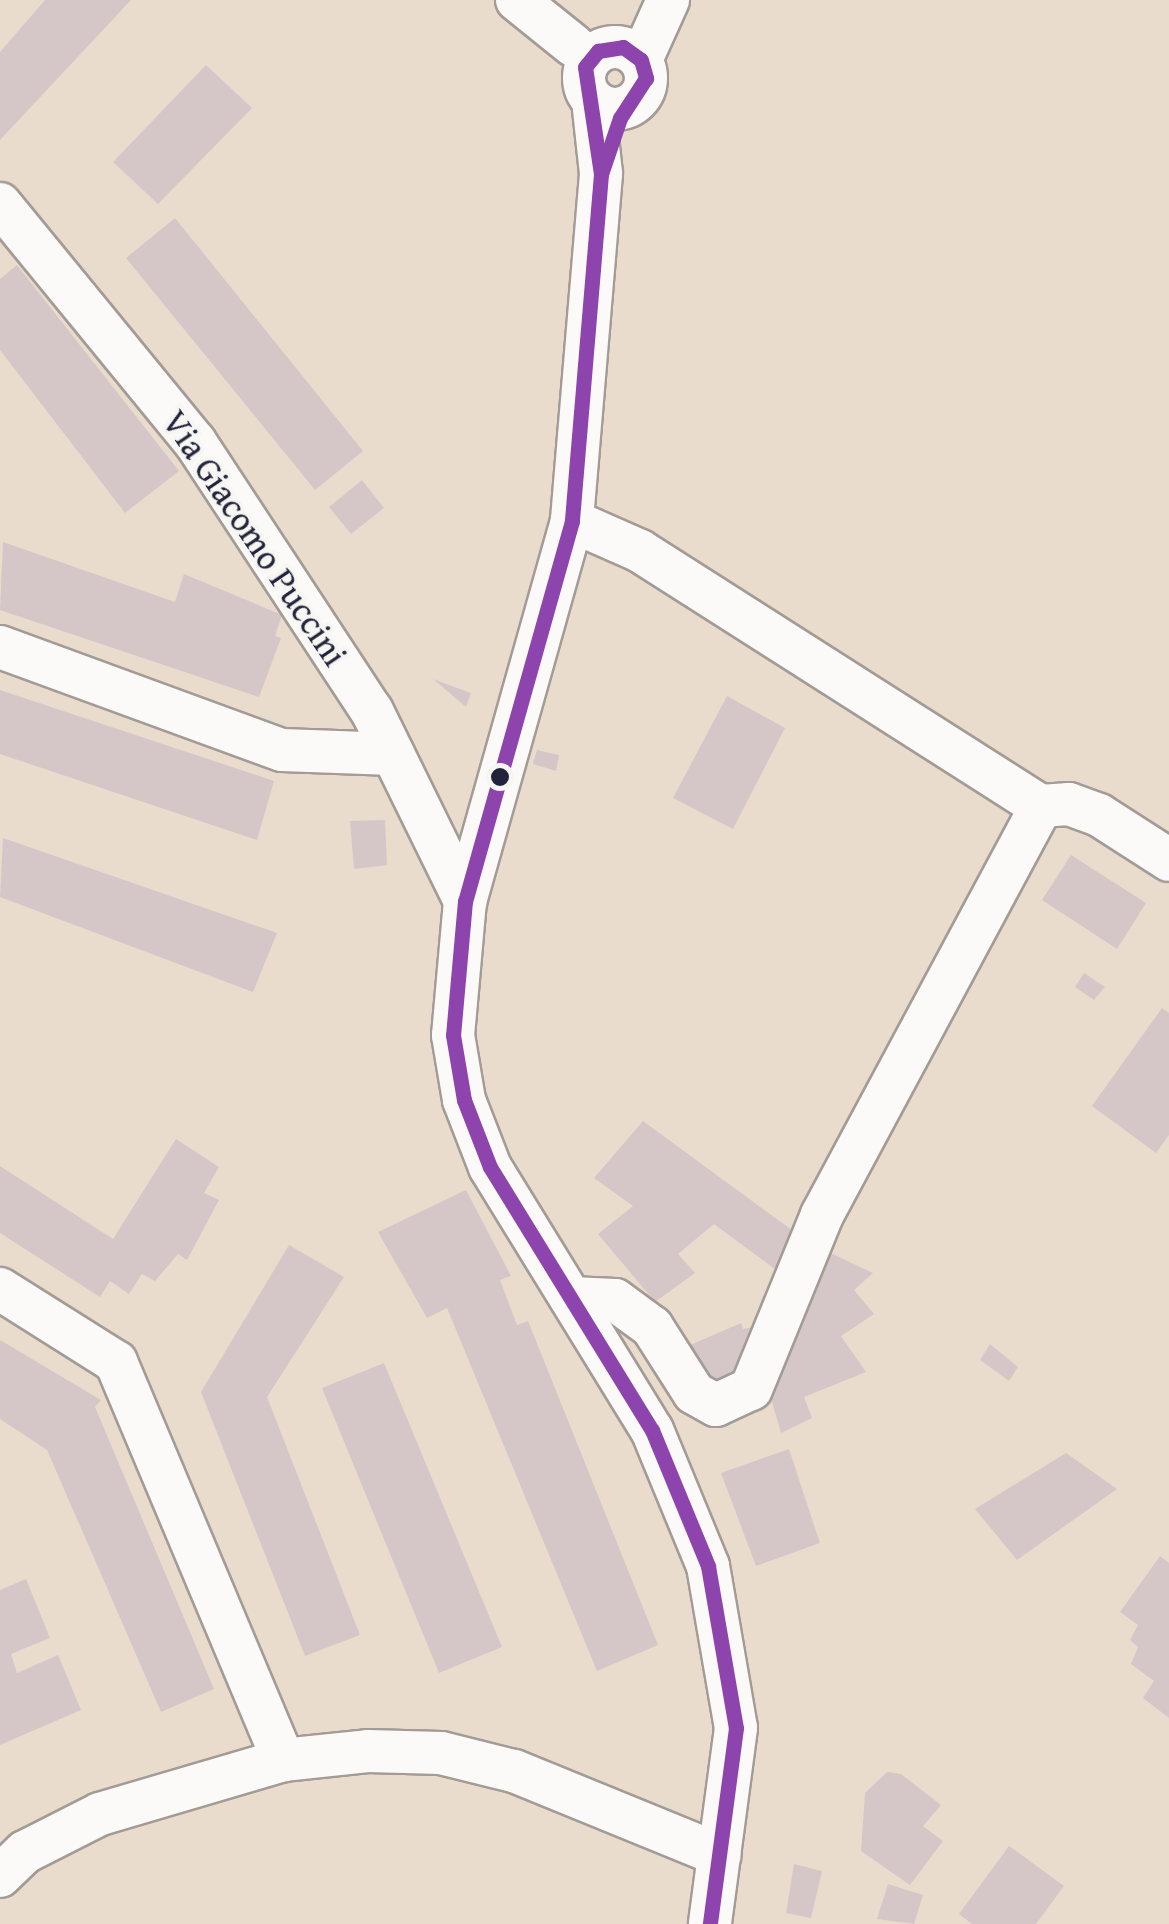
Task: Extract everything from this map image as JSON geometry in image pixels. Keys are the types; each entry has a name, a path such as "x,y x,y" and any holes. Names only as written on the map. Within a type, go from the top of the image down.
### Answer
{"street":[{"path":"517,0 604,68"},
{"path":"650,0 604,68 601,174 572,521 466,901 452,1035 464,1100 490,1167 652,1430 708,1566 736,1728 710,1924"},
{"path":"604,68 668,0"},
{"name":"Via Giacomo Puccini","path":"0,204 195,442 372,710 466,901"},
{"path":"572,521 640,551 1041,806 1069,804 1099,815 1169,860"},
{"path":"0,648 282,750 393,754"},
{"path":"571,1298 614,1300 652,1326 694,1393 716,1405 750,1388 822,1215 1041,806"},
{"path":"0,1289 116,1362 283,1760"},
{"path":"0,1876 26,1852 100,1814 283,1760 368,1751 441,1752 514,1771 720,1854"}],"building":[{"path":"45,0 131,0 0,140 0,52"},
{"path":"206,65 252,108 158,204 113,162"},
{"path":"175,218 363,451 315,490 126,258"},
{"path":"17,265 179,471 125,513 0,350 0,279"},
{"path":"362,480 384,508 351,534 329,507"},
{"path":"3,542 175,602 184,574 282,615 275,636 281,638 259,697 0,610"},
{"path":"433,679 471,693 466,707"},
{"path":"0,690 274,781 257,840 0,754"},
{"path":"727,696 785,728 733,829 673,798"},
{"path":"537,750 559,755 556,771 533,764"},
{"path":"385,820 387,865 354,869 350,821"},
{"path":"3,838 277,933 253,992 0,897"},
{"path":"1071,855 1146,903 1117,949 1042,900"},
{"path":"1084,973 1105,987 1094,1000 1075,987"},
{"path":"1162,1008 1169,1013 1169,1135 1156,1153 1092,1106"},
{"path":"643,1121 800,1236 775,1269 714,1224 678,1254 695,1273 655,1302 598,1234 633,1206 594,1178"},
{"path":"176,1139 219,1167 204,1193 219,1200 187,1260 178,1254 155,1281 142,1274 129,1294 110,1281 100,1297 0,1233 0,1166 113,1239"},
{"path":"466,1190 511,1276 500,1280 517,1325 528,1321 658,1645 597,1671 447,1308 427,1318 378,1232"},
{"path":"289,1245 344,1277 267,1397 360,1635 305,1656 201,1392"},
{"path":"820,1248 873,1273 854,1290 874,1314 841,1336 866,1372 804,1397 812,1418 781,1433 766,1381"},
{"path":"741,1323 743,1329 757,1326 759,1363 706,1386 688,1346"},
{"path":"0,1340 101,1400 95,1407 214,1689 161,1712 47,1450 0,1419"},
{"path":"990,1344 1018,1367 1009,1381 980,1360"},
{"path":"384,1363 502,1647 439,1673 322,1388"},
{"path":"789,1449 820,1543 756,1566 721,1473"},
{"path":"1066,1453 1117,1489 1017,1560 975,1509"},
{"path":"1160,1556 1169,1563 1169,1718 1143,1698 1154,1681 1131,1664 1138,1647 1130,1640 1138,1625 1120,1612"},
{"path":"26,1579 50,1638 11,1654 17,1673 58,1655 81,1710 0,1745 0,1590"},
{"path":"887,1772 901,1774 941,1805 923,1826 943,1841 910,1885 861,1851 865,1793"},
{"path":"1009,1846 1064,1886 1036,1924 972,1924 959,1914"},
{"path":"794,1864 822,1871 811,1918 786,1913"},
{"path":"888,1884 923,1895 914,1924 877,1919"}],"transit line":[{"path":"623,47 641,60 646,78 620,118 601,174 585,67 598,51 623,47"},
{"path":"601,174 572,521 465,901 453,1035 464,1100 490,1167 652,1430 708,1566 736,1728 710,1924"}]}
